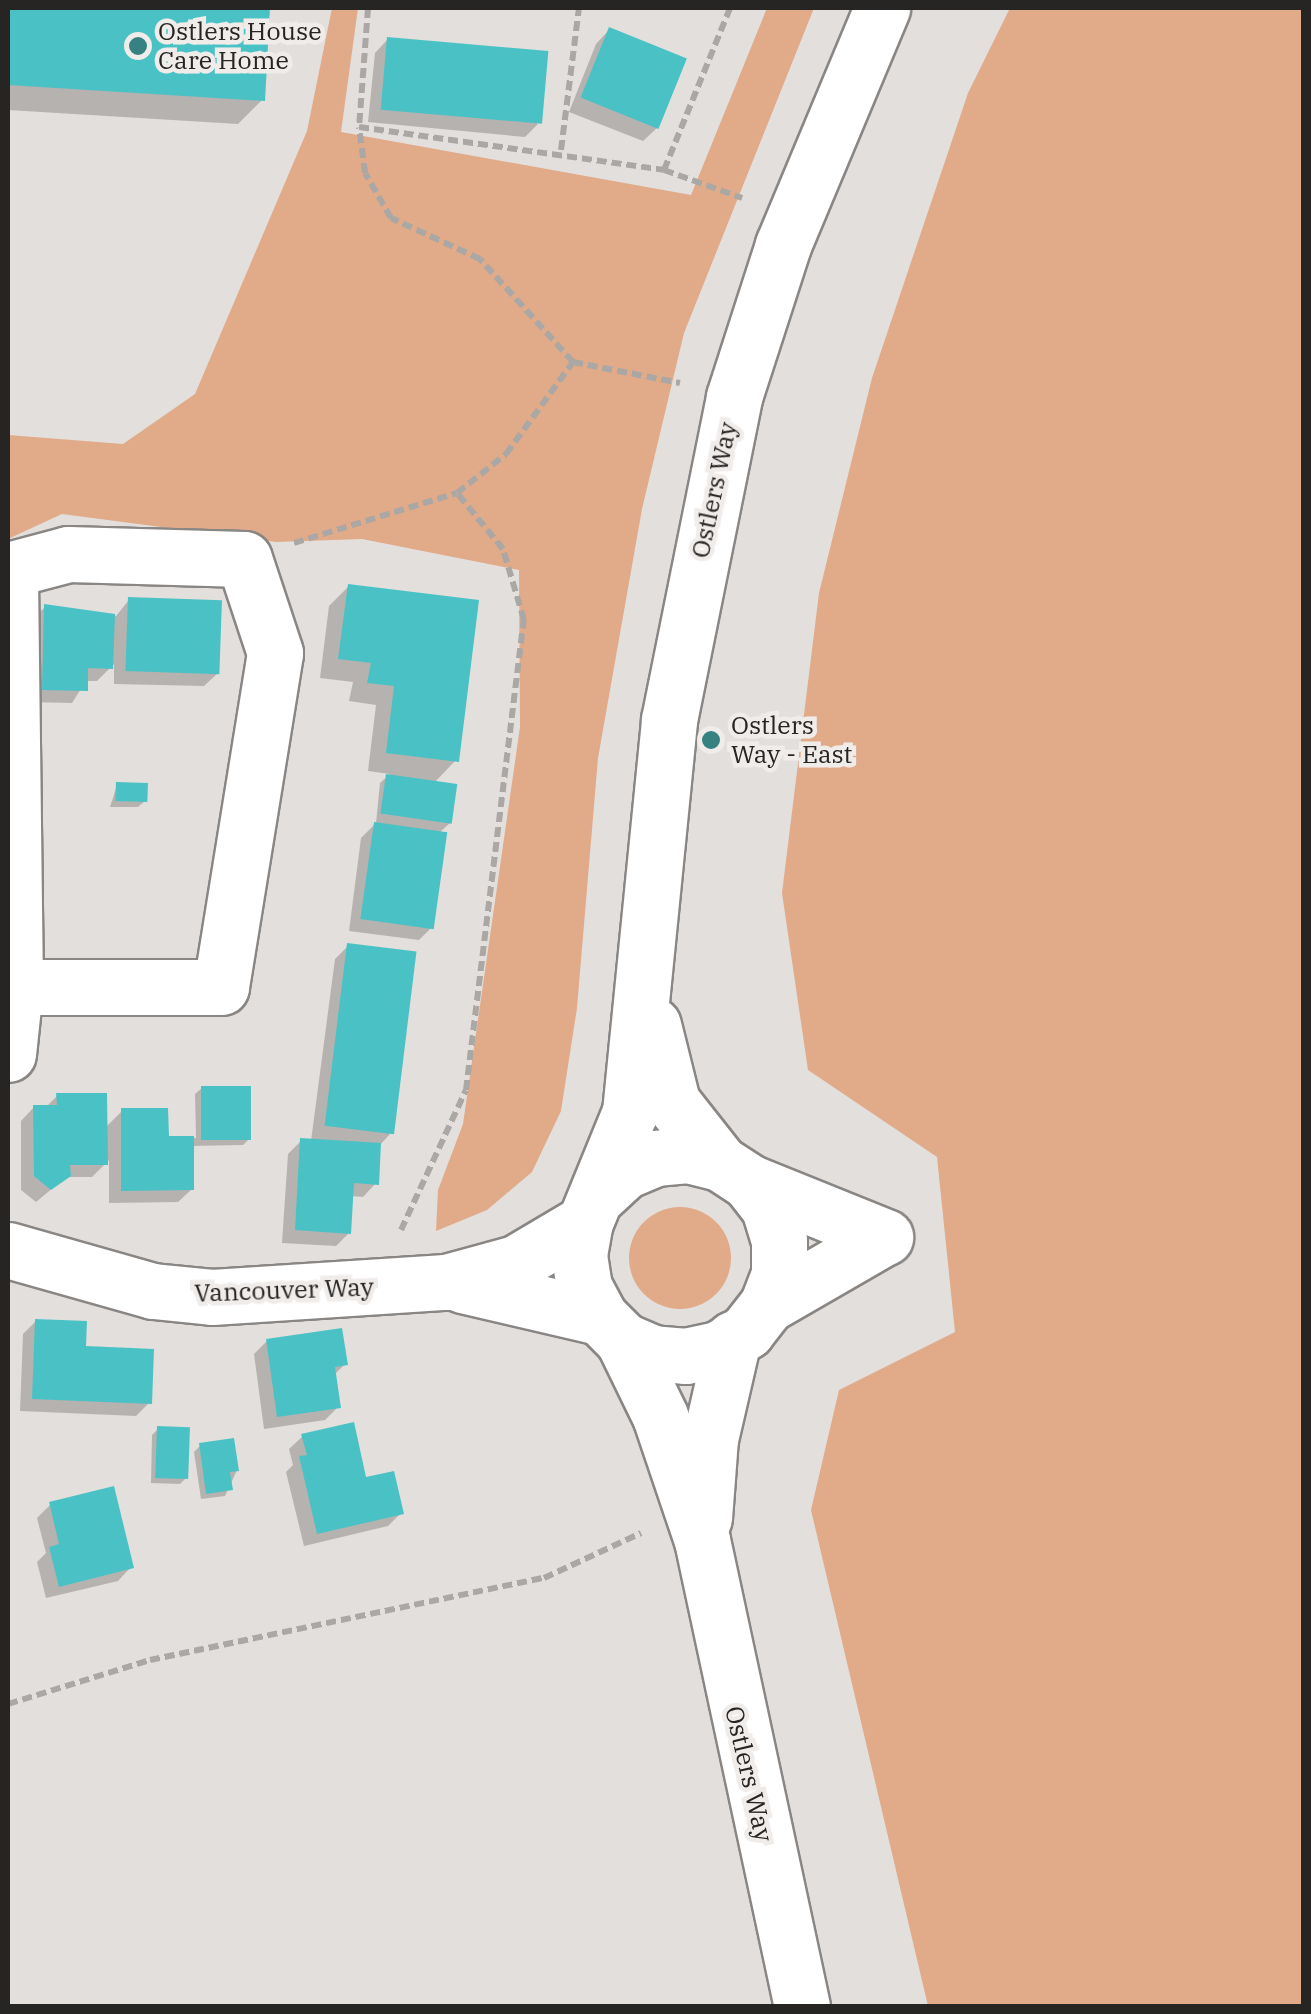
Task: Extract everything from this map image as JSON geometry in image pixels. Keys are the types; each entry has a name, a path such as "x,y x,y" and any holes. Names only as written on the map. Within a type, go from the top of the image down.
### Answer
{"street":[{"name":"Ostlers Way","path":"802,2006 702,1540 660,1416 581,1271 592,1208 630,1112 646,996 669,720 734,397 788,233 882,8"},
{"path":"8,1054 15,987 9,570 68,554 244,559 275,653 221,988 15,987"},
{"name":"Ostlers Way","path":"646,996 672,1102 769,1208 779,1240 779,1274 750,1322 710,1439 702,1540"},
{"path":"688,1155 885,1237 750,1322 686,1356 653,1353 611,1328 520,1294 446,1282 516,1263 592,1208 625,1171 655,1158 688,1155"},
{"name":"Vancouver Way","path":"8,1250 119,1283 212,1297 446,1282"}],"path":[{"path":"244,559 457,493 506,454 573,362 480,259 390,218 364,173 359,127 368,8"},
{"path":"561,150 579,8"},
{"path":"664,170 730,8"},
{"path":"359,127 561,150 664,170 748,200"},
{"path":"392,1286 397,1240 413,1194 466,1090 524,620 503,550 457,493"},
{"path":"8,1704 150,1660 544,1578 644,1532"}],"shaded area":[{"path":"332,8 358,8 341,132 691,195 767,8 814,8 684,333 642,509 598,758 577,1008 561,1111 532,1172 487,1210 436,1231 438,1190 463,1124 520,727 519,570 362,539 276,542 62,514 8,539 8,435 123,444 195,394 307,131"},
{"path":"1010,8 1303,8 1303,2006 928,2006 811,1510 839,1390 955,1332 937,1157 808,1070 782,893 819,593 872,378 968,93"},
{"path":"680,1207 700,1211 716,1222 727,1238 731,1258 727,1278 716,1294 700,1305 680,1309 660,1305 644,1294 633,1278 629,1258 633,1238 644,1222 660,1211"}],"building":[{"name":"Ostlers House Care Home","path":"8,8 270,8 265,101 8,85"},
{"path":"609,27 687,58 658,129 581,97"},
{"path":"387,37 548,51 542,124 381,110"},
{"path":"348,584 479,600 459,762 386,753 394,686 367,683 371,663 338,659"},
{"path":"128,597 222,600 219,674 125,671"},
{"path":"44,604 115,614 113,669 88,668 88,691 42,690"},
{"path":"386,774 457,784 452,824 380,814"},
{"path":"116,782 148,783 147,802 115,801"},
{"path":"374,822 447,832 434,929 360,919"},
{"path":"347,943 416,952 394,1134 325,1126"},
{"path":"201,1086 251,1086 251,1140 201,1140"},
{"path":"56,1093 107,1093 108,1165 70,1165 71,1176 51,1190 34,1176 33,1105 57,1105"},
{"path":"121,1108 168,1108 169,1136 194,1136 194,1190 121,1191"},
{"path":"300,1138 381,1143 379,1185 354,1183 351,1234 295,1230"},
{"path":"35,1319 87,1321 86,1346 154,1349 152,1404 32,1399"},
{"path":"342,1328 348,1365 335,1367 341,1408 277,1417 266,1339"},
{"path":"354,1422 366,1477 394,1471 404,1514 317,1534 299,1456 307,1455 301,1434"},
{"path":"157,1426 190,1427 188,1479 155,1478"},
{"path":"234,1438 239,1471 230,1472 233,1490 206,1494 199,1443"},
{"path":"114,1486 134,1568 59,1587 49,1547 59,1544 49,1502"}],"place":[{"name":"Ostlers House Care Home","path":"138,46"},
{"name":"Ostlers Way - East","path":"711,740"}]}
